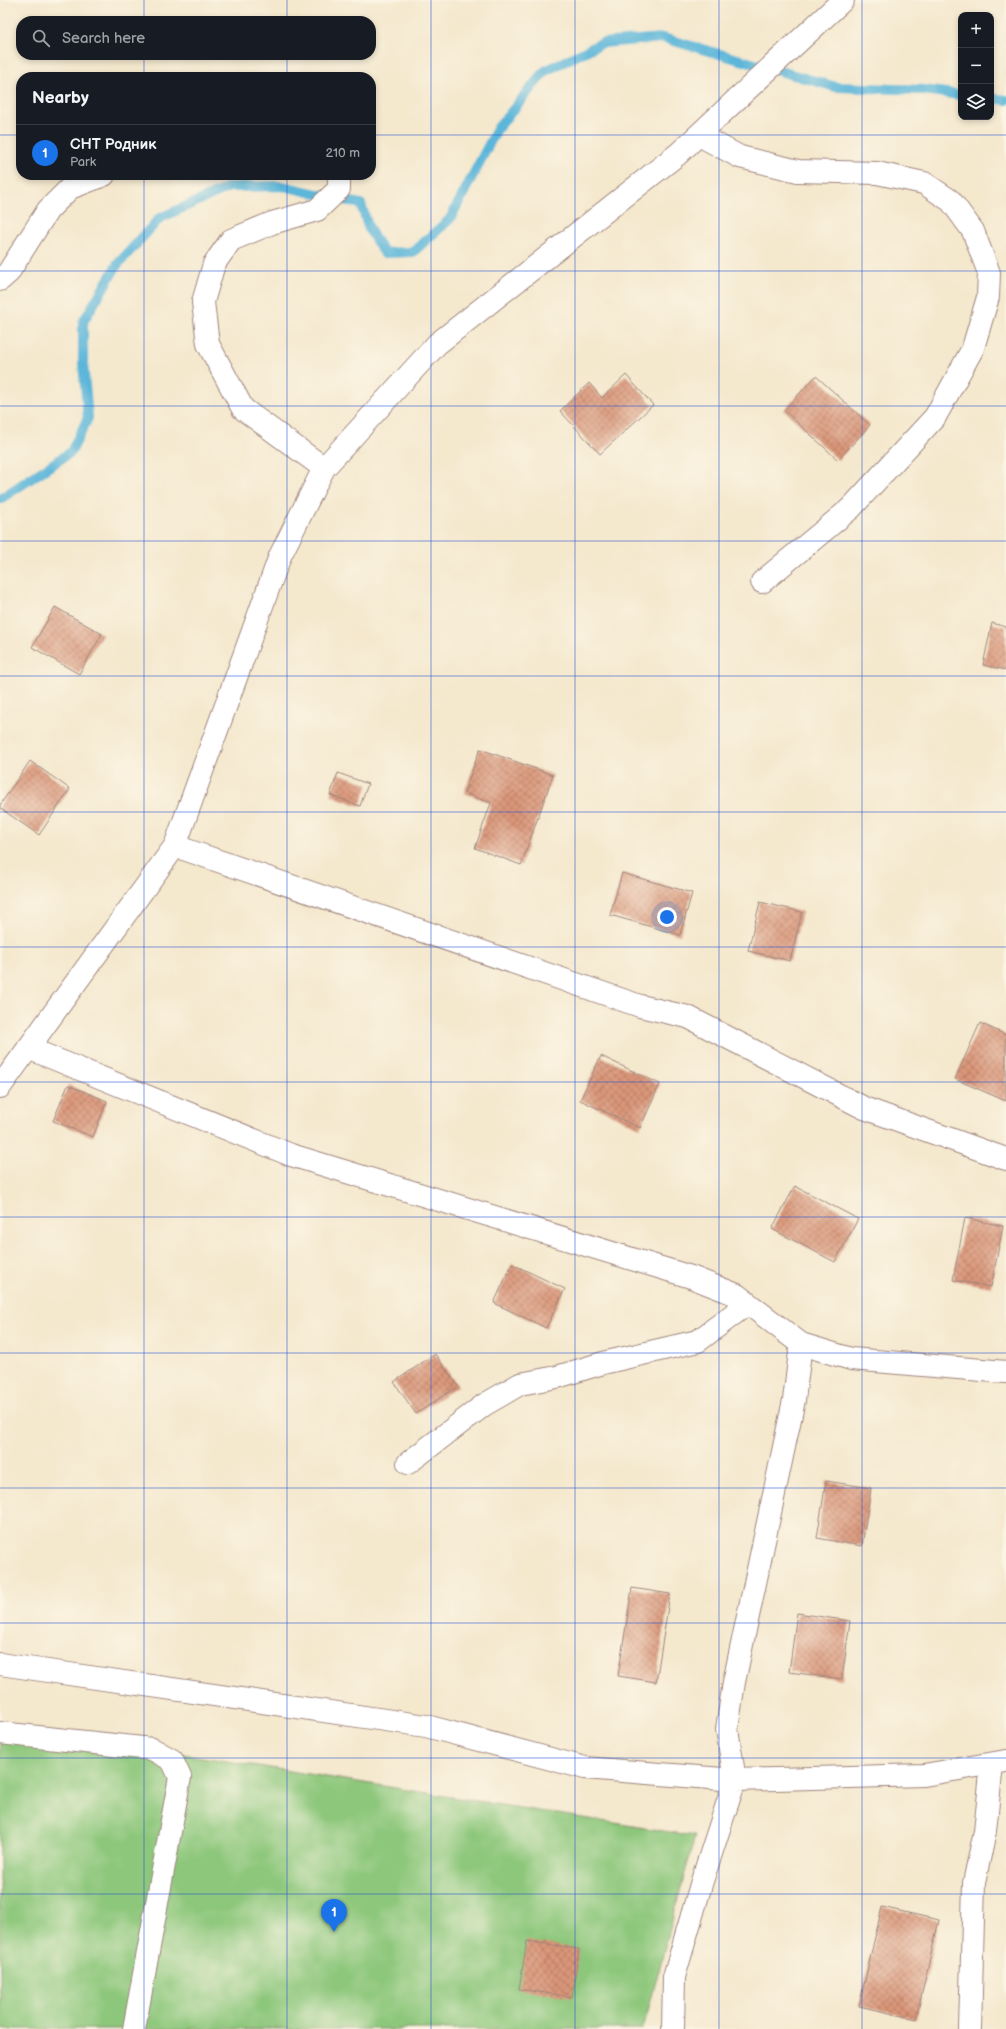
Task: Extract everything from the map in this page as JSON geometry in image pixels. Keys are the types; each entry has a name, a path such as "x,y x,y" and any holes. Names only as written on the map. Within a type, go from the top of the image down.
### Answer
{"street":[{"path":"0,1087 175,846 280,556 324,468 437,344 678,154 843,0"},
{"path":"699,135 740,157 798,171 877,173 924,183 951,201 974,231 989,273 988,297 972,348 935,417 850,508 762,582"},
{"path":"0,280 8,273 48,210 70,188 91,180"},
{"path":"324,468 243,409 208,344 203,302 214,264 231,240 272,223 317,210 339,190 339,180"},
{"path":"175,846 640,1006 688,1017 864,1108 1006,1159"},
{"path":"28,1048 291,1156 691,1277 737,1295 801,1344 851,1359 1006,1372"},
{"path":"408,1462 484,1405 520,1384 557,1377 603,1363 698,1341 747,1304"},
{"path":"673,2029 674,1977 702,1881 735,1780 727,1729 734,1682 794,1400 801,1344"},
{"path":"0,1664 426,1726 586,1768 735,1780 924,1775 999,1763 974,1883 970,2029"},
{"path":"0,1732 152,1749 172,1760 180,1777 134,2029"}],"green space":[{"path":"0,1733 152,1749 695,1836 643,2029 0,2029"}],"building":[{"path":"626,375 653,405 600,454 560,411 589,383 602,398"},
{"path":"816,376 870,425 838,460 784,410"},
{"path":"55,607 102,634 79,674 32,647"},
{"path":"992,623 1006,627 1006,670 983,665"},
{"path":"480,749 553,775 521,865 475,848 491,803 464,793"},
{"path":"30,761 70,789 39,835 0,808 0,805"},
{"path":"338,773 368,784 360,806 330,795"},
{"path":"622,873 692,893 680,935 610,915"},
{"path":"760,902 802,912 790,961 748,951"},
{"path":"980,1023 1006,1035 1006,1101 955,1079"},
{"path":"601,1056 660,1084 640,1128 580,1100"},
{"path":"68,1085 107,1101 93,1137 53,1121"},
{"path":"795,1186 858,1219 835,1262 772,1229"},
{"path":"965,1218 1003,1226 991,1287 953,1280"},
{"path":"512,1264 565,1289 546,1328 494,1303"},
{"path":"435,1354 458,1386 416,1414 394,1382"},
{"path":"826,1481 871,1488 862,1546 817,1538"},
{"path":"632,1588 670,1594 656,1682 618,1676"},
{"path":"797,1613 850,1621 842,1679 789,1672"},
{"path":"882,1907 939,1920 916,2019 859,2006"},
{"path":"527,1941 579,1949 572,1997 519,1989"}],"waterway":[{"path":"0,499 71,452 88,418 83,363 83,322 117,265 160,218 229,187 283,186 361,204 369,229 384,253 413,252 450,219 497,129 545,71 602,43 663,38 836,87 923,90 958,95"},
{"path":"994,98 1006,100"}],"place":[{"name":"СНТ Родник","path":"334,1932"}]}
